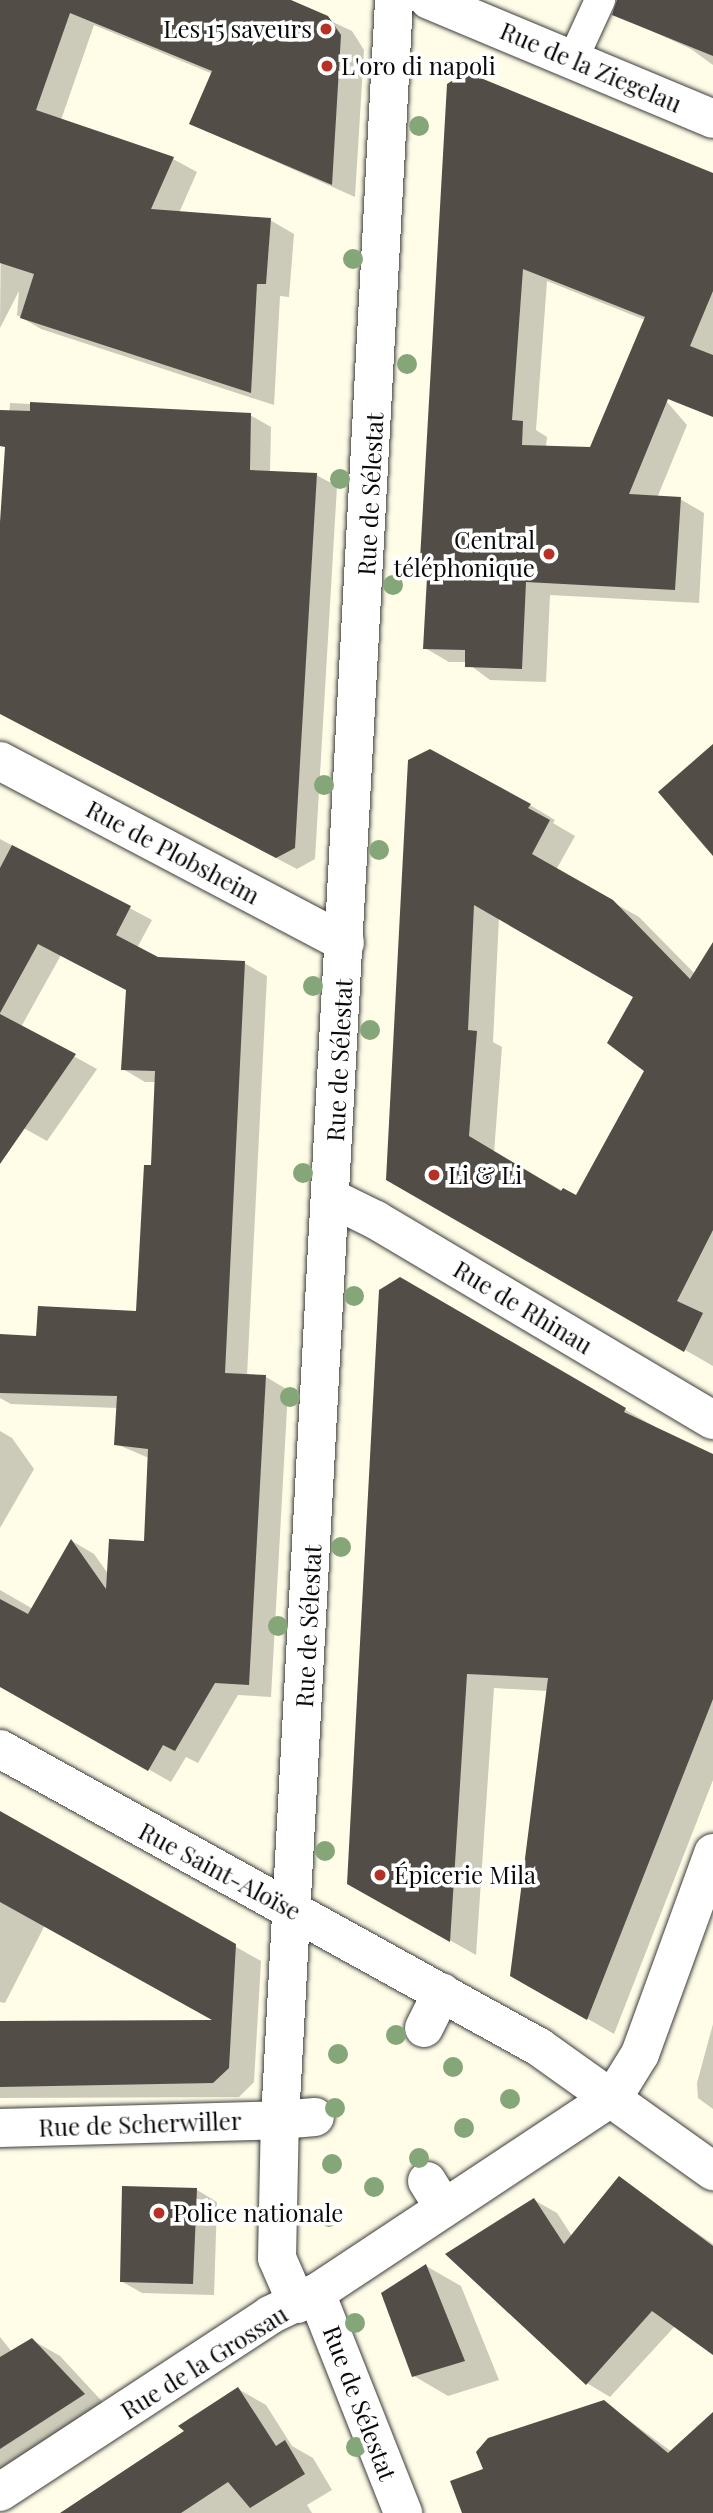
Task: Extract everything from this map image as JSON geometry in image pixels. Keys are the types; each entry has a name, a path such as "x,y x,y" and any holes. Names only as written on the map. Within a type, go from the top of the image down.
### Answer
{"street":[{"name":"Rue de Sélestat","path":"394,0 294,1911 298,2119 277,2258 307,2299 403,2513"},
{"name":"Rue de la Ziegelau","path":"429,0 713,119"},
{"name":"Rue de Plobsheim","path":"0,761 345,943"},
{"name":"Rue de Rhinau","path":"331,1198 376,1220 713,1420"},
{"name":"Rue Saint-Aloïse","path":"0,1749 539,2047 614,2096 713,2171"},
{"name":"Rue de la Grossau","path":"0,2493 270,2315 307,2299 435,2194 614,2096 640,2054 713,1853"},
{"path":"424,2028 442,1992"},
{"name":"Rue de Scherwiller","path":"0,2129 298,2119"}],"lane":[{"path":"573,59 600,0"}],"building":[{"path":"0,0 291,0 328,16 341,35 332,185 189,124 212,71 70,13 36,110 174,157 151,209 271,218 266,284 257,284 251,393 20,318 34,274 0,263"},
{"path":"617,0 713,0 713,56 612,15"},
{"path":"466,72 713,173 713,291 690,346 713,355 713,417 668,399 629,494 681,497 675,590 526,582 522,669 465,667 465,650 423,649 427,577 419,577 447,84","holes":["523,269 645,317 590,447 522,445 523,421 512,420"]},
{"path":"30,402 251,413 250,470 317,473 295,848 276,858 0,714 0,522 5,447 0,446 0,410 30,411"},
{"path":"713,744 713,856 658,792"},
{"path":"430,749 531,804 528,808 550,820 532,854 613,900 690,979 713,942 713,1230 677,1301 703,1313 684,1352 386,1180 408,760","holes":["474,905 633,997 607,1043 644,1071 576,1195 563,1188 561,1191 469,1136 477,1031 468,1030"]},
{"path":"12,845 131,906 116,935 158,957 245,961 225,1373 266,1375 249,1685 215,1683 175,1751 163,1745 148,1771 0,1687 0,1599 28,1614 71,1539 106,1589 109,1539 144,1541 148,1449 114,1445 117,1396 0,1393 0,1334 36,1336 38,1306 136,1311 144,1165 151,1165 155,1071 121,1070 126,990 38,944 0,1013 0,868"},
{"path":"0,1014 76,1054 0,1164"},
{"path":"400,1277 626,1408 624,1412 713,1454 713,1699 587,2020 510,1976 548,1678 467,1674 450,1942 347,1884 379,1290"},
{"path":"0,1811 236,1944 229,2068 213,2083 0,2087 0,2021 212,2020 0,1902"},
{"path":"619,2176 713,2246 713,2355 652,2311 586,2385 445,2254 534,2198 564,2244"},
{"name":"Police nationale","path":"122,2186 197,2188 193,2284 120,2282"},
{"path":"426,2264 465,2361 412,2377 381,2293"},
{"path":"32,2338 85,2394 0,2449 0,2357"},
{"path":"238,2387 276,2446 285,2440 305,2474 250,2508 228,2482 181,2513 60,2513 184,2431 178,2426"},
{"path":"604,2400 668,2453 713,2412 713,2513 462,2513 450,2481 483,2469 476,2452 488,2438"}],"place":[{"name":"Les 15 saveurs","path":"326,29"},
{"name":"L'oro di napoli","path":"327,66"},
{"name":"Central téléphonique","path":"549,554"},
{"name":"Li & Li","path":"434,1175"},
{"name":"Épicerie Mila","path":"380,1875"},
{"name":"Police nationale","path":"159,2213"}]}
